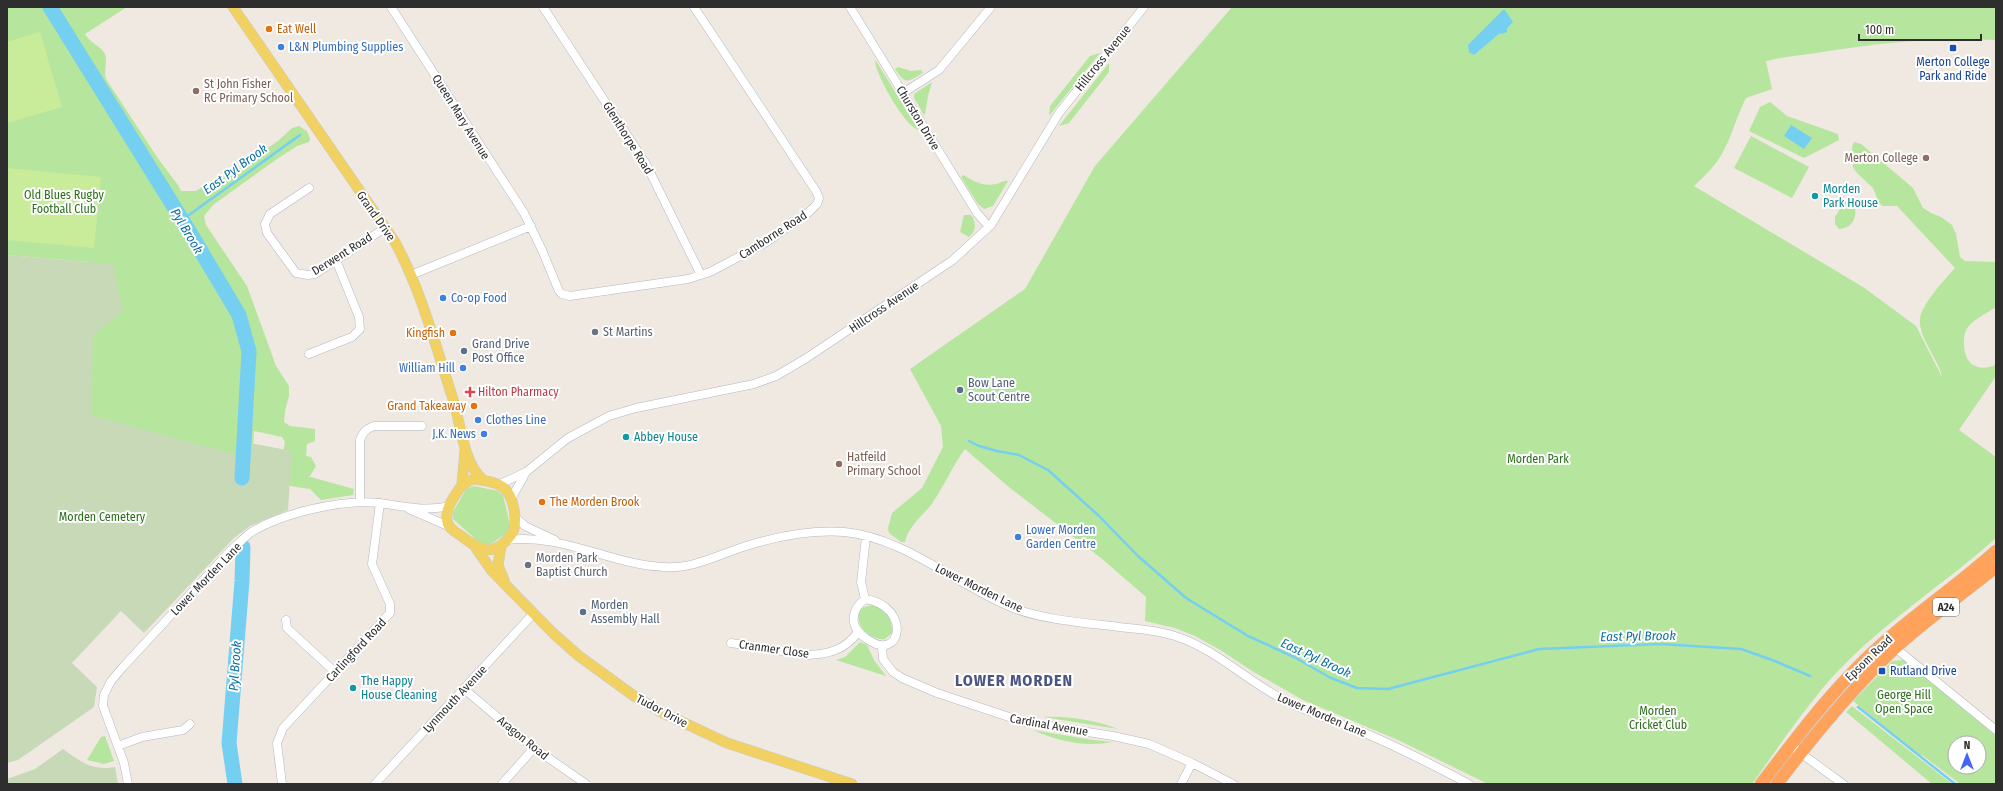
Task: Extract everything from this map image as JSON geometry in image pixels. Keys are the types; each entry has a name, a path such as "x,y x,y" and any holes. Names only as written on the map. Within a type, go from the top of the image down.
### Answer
{"highway":[{"name":"Epsom Road","path":"1761,784 1864,679 1891,644 1994,565 1996,551"},
{"name":"Epsom Road","path":"1777,784 1796,749"}],"main road":[{"name":"Grand Drive","path":"233,7 395,242 411,275 454,402 465,451 477,475 483,480"},
{"name":"Grand Drive","path":"462,484 465,451"},
{"path":"474,479 483,480 504,488 511,499 515,517 515,526 504,543 486,550 476,548 448,526 446,519 449,506 462,484 474,479"},
{"name":"Tudor Drive","path":"504,543 498,565 504,582"},
{"name":"Tudor Drive","path":"476,548 492,571 579,656 650,706 726,743 852,784"}],"street":[{"name":"Queen Mary Avenue","path":"391,7 531,226 559,292 570,296"},
{"name":"Glenthorpe Road","path":"543,7 646,164 701,275"},
{"name":"Camborne Road","path":"570,296 701,275 720,267 765,243 813,209 817,204 818,198 816,191 694,7"},
{"name":"Churston Drive","path":"850,7 977,213 989,227"},
{"path":"903,93 939,70 991,7"},
{"name":"Hillcross Avenue","path":"498,485 510,481 526,472 568,438 609,416 636,408 754,384 784,372 966,250 989,227 1001,211 1059,113 1144,7"},
{"name":"Derwent Road","path":"309,188 270,214 266,219 265,229 296,273 308,275 315,274 385,228"},
{"path":"411,275 531,226"},
{"path":"309,354 352,337 360,329 359,317 336,260"},
{"path":"360,502 360,440 363,433 368,428 374,426 422,426"},
{"name":"Hillcross Avenue","path":"511,499 526,472"},
{"name":"Lower Morden Lane","path":"128,784 118,746 106,718 103,706 104,695 111,681 232,549 250,533 309,510 331,505 360,502 380,503 407,508 438,509 449,506"},
{"name":"Carlingford Road","path":"282,784 277,743 284,728 390,613 390,604 372,564 380,503"},
{"name":"Lower Morden Lane","path":"407,508 448,526"},
{"name":"Lower Morden Lane","path":"515,517 525,526 561,543"},
{"name":"Lower Morden Lane","path":"504,543 528,539 561,543 646,565 674,568 695,564 742,548 786,537 847,532 902,550 999,601 1020,610 1094,624 1157,631 1187,640 1203,648 1268,691 1286,701 1386,742 1469,784"},
{"path":"865,599 861,582 866,537"},
{"path":"865,599 879,602 891,612 895,619 897,629 894,639 888,645 882,646 873,644 858,632 854,620 854,612 857,605 865,599"},
{"name":"Lynmouth Avenue","path":"375,784 534,613"},
{"path":"286,620 287,628 335,672"},
{"name":"Cranmer Close","path":"731,644 808,655 820,655 840,649 849,643 858,632"},
{"path":"1891,644 1996,730"},
{"name":"Cardinal Avenue","path":"882,646 883,659 893,672 902,678 960,702 1024,722 1132,740 1167,751 1234,784"},
{"name":"Aragon Road","path":"464,689 534,748 586,784"},
{"path":"118,746 148,735 183,730 190,724"},
{"path":"502,784 534,748"},
{"path":"1796,749 1843,784"},
{"path":"1181,784 1192,763"}],"green space":[{"name":"Old Blues Rugby Football Club","path":"7,7 127,7 85,34 105,54 106,79 181,191 196,191 214,179 230,174 278,141 292,128 299,126 307,131 310,139 309,142 297,146 277,159 213,205 204,216 206,225 247,286 276,366 289,386 289,396 284,422 290,426 315,429 315,441 307,444 306,456 311,457 316,466 310,476 307,476 354,489 353,495 321,500 310,489 290,486 282,457 285,442 282,437 254,431 251,481 89,418 89,262 7,255"},
{"name":"Morden Park","path":"1232,7 1996,7 1996,40 1928,40 1861,46 1766,61 1772,89 1746,98 1721,155 1711,169 1694,186 1863,287 1916,326 1942,377 1938,365 1922,333 1920,319 1924,307 1955,268 1897,206 1883,206 1879,203 1873,188 1857,173 1853,167 1852,147 1854,142 1861,144 1913,188 1923,208 1941,217 1952,225 1956,234 1960,257 1965,261 1996,262 1996,307 1977,319 1968,327 1965,334 1964,343 1966,357 1968,360 1977,367 1981,368 1996,364 1996,376 1959,430 1996,457 1996,538 1884,628 1841,667 1804,712 1752,784 1488,784 1398,740 1303,700 1195,636 1175,628 1145,621 1146,597 1101,558 1010,488 965,449 931,505 909,531 905,542 901,542 889,533 888,528 892,513 922,488 943,447 941,426 910,369 1025,289 1095,166"},
{"path":"40,32 62,107 7,123 7,42"},
{"path":"1100,53 1049,116 1050,106 1090,56"},
{"path":"875,61 919,130 913,127 899,111 880,77"},
{"path":"1109,63 1109,72 1069,123 1059,126"},
{"path":"898,67 911,71 921,70 923,73 910,80 904,80 895,69"},
{"path":"932,82 924,115 914,98 914,94"},
{"path":"1770,102 1787,116 1838,134 1839,140 1804,158 1749,131 1760,107"},
{"path":"1751,136 1809,167 1792,198 1734,168"},
{"name":"Old Blues Rugby Football Club","path":"7,168 101,177 94,248 7,240"},
{"path":"963,175 987,185 1008,181 993,206 984,209 978,204 961,177"},
{"path":"1844,202 1854,204 1855,217 1851,224 1839,229 1835,224 1835,217"},
{"path":"964,215 971,215 975,224 974,230 969,237 960,232"},
{"name":"Morden Cemetery","path":"7,255 113,264 123,311 93,335 91,415 248,458 250,443 292,451 288,510 250,526 234,538 144,633 121,611 72,663 97,687 94,707 18,760 7,763"},
{"path":"474,486 498,491 503,495 510,525 507,533 491,544 481,544 453,519 453,512 466,489"},
{"path":"873,605 882,610 890,620 892,633 885,639 879,639 869,635 864,631 859,621 858,615 860,609"},
{"path":"860,642 867,645 874,660 886,676 836,660 845,657"},
{"name":"George Hill Open Space","path":"1904,660 1996,736 1996,784 1960,784 1948,775 1987,775 1987,735 1947,735 1947,774 1922,755 1920,756 1853,701 1892,661"},
{"path":"1852,706 1952,784 1932,784 1846,712"},
{"path":"1043,717 1081,719 1118,729"},
{"path":"1033,730 1113,742 1082,744 1053,738"},
{"path":"105,736 114,761 104,764 87,760 101,737"},
{"path":"63,749 87,764 100,768 115,767 118,784 7,784 7,779 35,769"}],"water":[{"path":"1503,10 1505,10 1513,22 1507,28 1507,32 1502,34 1500,33 1474,55 1469,52 1468,45"},
{"path":"1791,125 1812,138 1804,149 1784,136"}],"waterway":[{"name":"Pyl Brook","path":"50,7 189,231 239,315 249,351 242,478"},
{"name":"East Pyl Brook","path":"182,220 300,135"},
{"name":"East Pyl Brook","path":"969,441 979,446 1019,455 1048,470 1098,515 1138,556 1186,598 1248,636 1294,657 1331,678 1357,688 1388,689 1539,649 1660,644 1741,649 1775,661 1810,676"},
{"name":"Pyl Brook","path":"235,784 229,743 242,581 243,547"},
{"name":"East Pyl Brook","path":"1858,707 1955,784"}],"place":[{"name":"Eat Well","path":"269,29"},
{"name":"L&N Plumbing Supplies","path":"281,47"},
{"name":"Merton College Park and Ride","path":"1953,48"},
{"name":"St John Fisher RC Primary School","path":"196,91"},
{"name":"Merton College","path":"1926,158"},
{"name":"Morden Park House","path":"1815,196"},
{"name":"Co-op Food","path":"443,298"},
{"name":"St Martins","path":"595,332"},
{"name":"Kingfish","path":"453,333"},
{"name":"Grand Drive Post Office","path":"464,351"},
{"name":"William Hill","path":"463,368"},
{"name":"Bow Lane Scout Centre","path":"960,390"},
{"name":"Hilton Pharmacy","path":"470,392"},
{"name":"Grand Takeaway","path":"474,406"},
{"name":"Clothes Line","path":"478,420"},
{"name":"J.K. News","path":"484,434"},
{"name":"Abbey House","path":"626,437"},
{"name":"Hatfeild Primary School","path":"839,464"},
{"name":"The Morden Brook","path":"542,502"},
{"name":"Lower Morden Garden Centre","path":"1018,537"},
{"name":"Morden Park Baptist Church","path":"528,565"},
{"name":"Morden Assembly Hall","path":"583,612"},
{"name":"Rutland Drive","path":"1882,671"},
{"name":"The Happy House Cleaning","path":"353,688"}],"district":[{"name":"LOWER MORDEN","path":"1014,680"}],"park label":[{"name":"Morden Cricket Club","path":"1658,718"}]}
